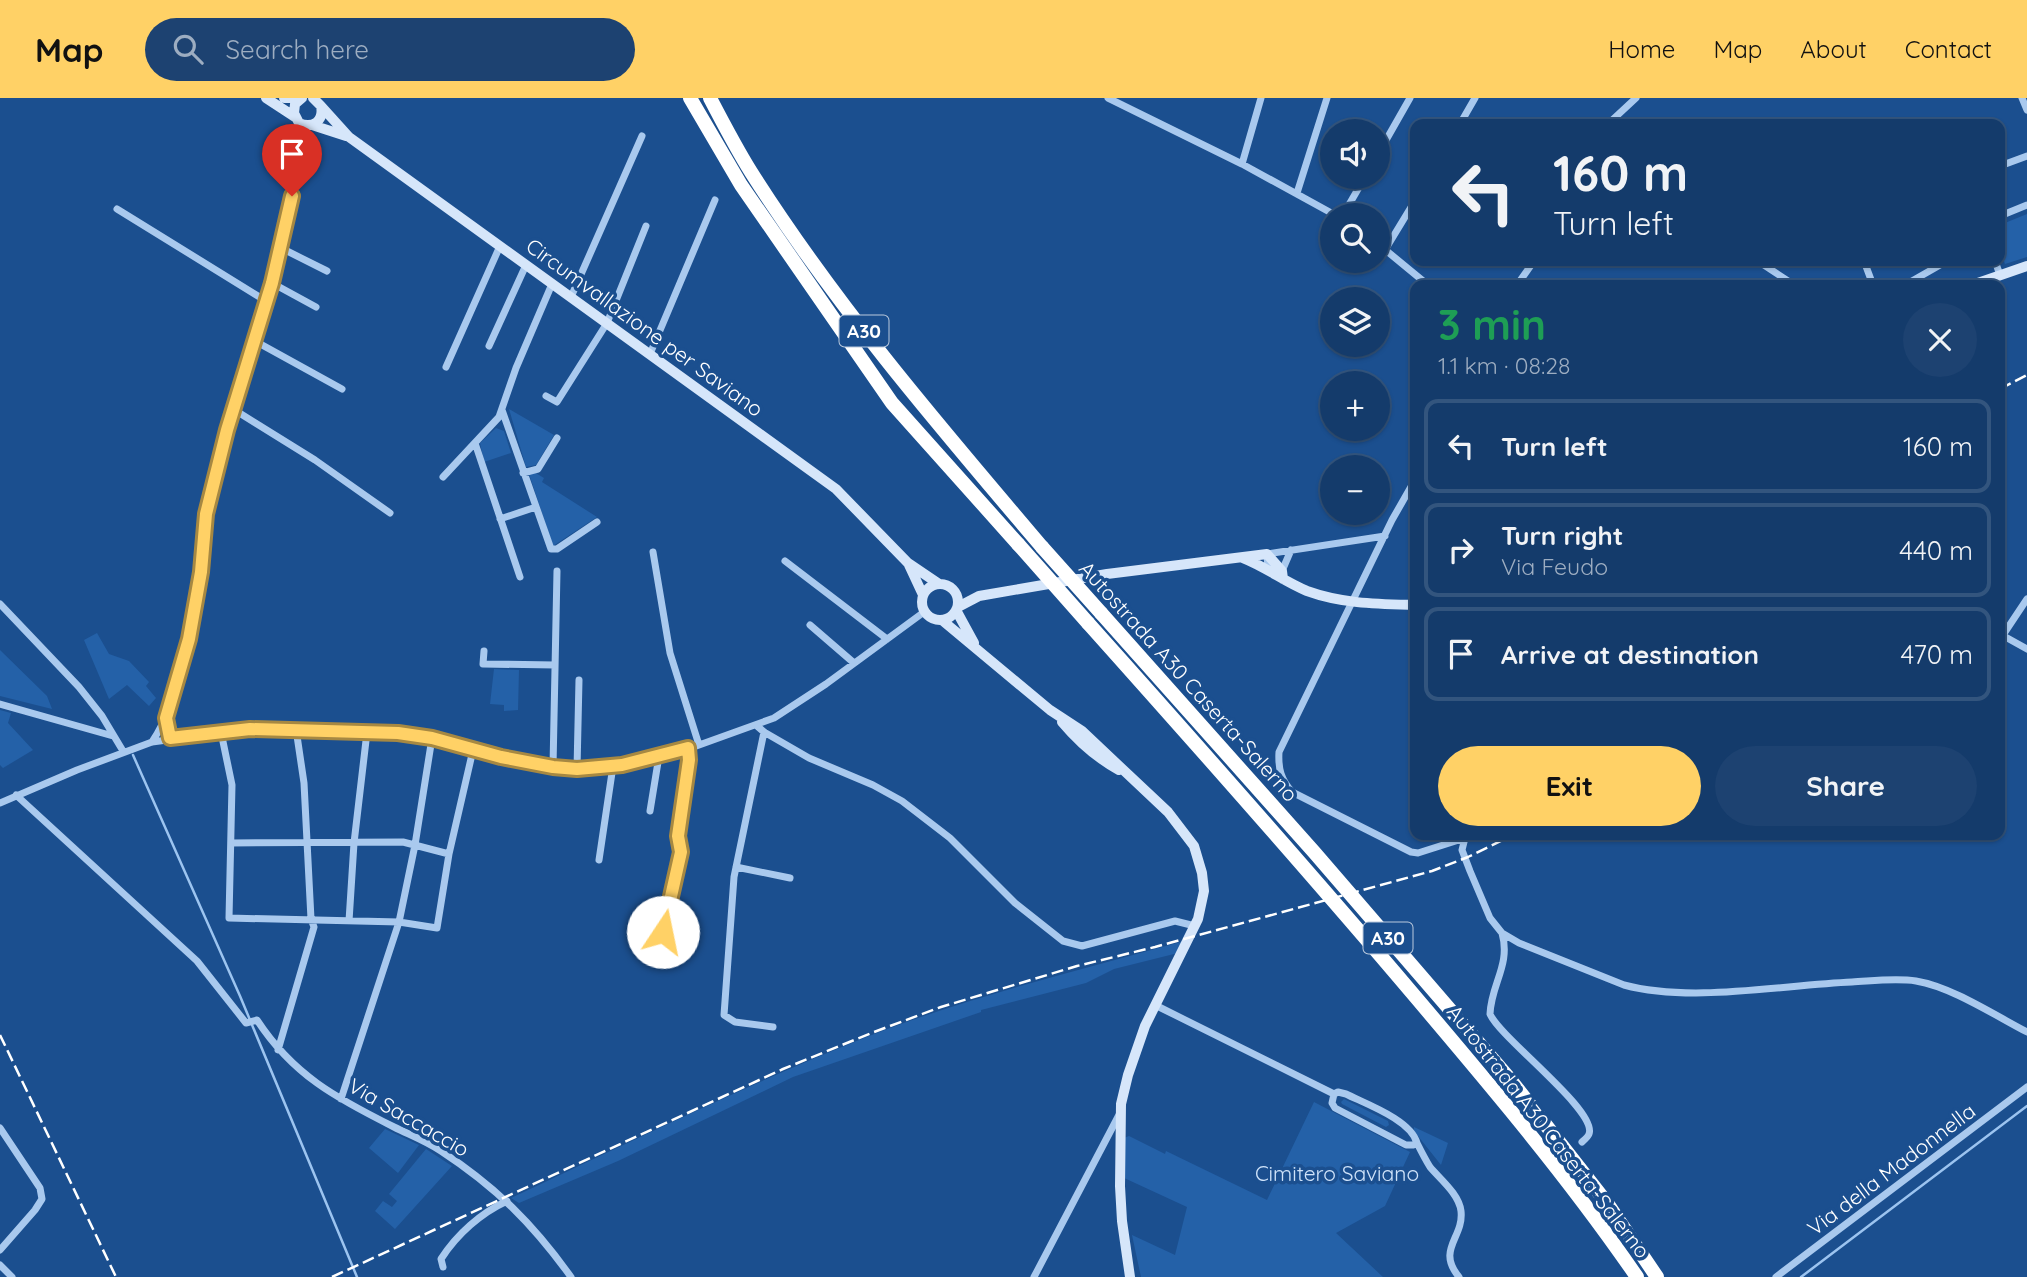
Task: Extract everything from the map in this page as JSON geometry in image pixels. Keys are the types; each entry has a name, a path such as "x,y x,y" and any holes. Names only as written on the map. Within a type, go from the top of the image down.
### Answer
{"highway":[{"name":"Autostrada A30 Caserta-Salerno","path":"690,98 741,185 892,403 1304,864 1485,1078 1597,1218 1637,1277"},
{"name":"Autostrada A30 Caserta-Salerno","path":"710,98 751,172 832,289 907,386 1042,547 1314,852 1508,1077 1607,1203 1657,1277"}],"main road":[{"name":"Circumvallazione per Saviano","path":"266,98 303,122 349,137"},
{"path":"284,98 302,98"},
{"path":"302,98 294,108 303,122 322,115 317,100"},
{"name":"Circumvallazione per Saviano","path":"317,100 349,137 836,489 908,563 939,584"},
{"path":"1986,280 2027,266"},
{"path":"943,621 957,609 979,597 1087,578 1267,554 1283,575"},
{"path":"1243,558 1283,575 1305,590 1351,603 1410,606"},
{"name":"Circumvallazione per Saviano","path":"908,563 923,594"},
{"path":"979,597 939,584 930,587 923,594 922,600 924,612 932,619 943,621 1110,755 1127,775 1168,812 1194,846 1202,873 1204,891 1197,923 1155,1005 1136,1050 1121,1112 1120,1186 1130,1277"},
{"path":"954,591 957,609 980,651"}],"street":[{"path":"1108,98 1242,164 1320,206"},
{"path":"1242,164 1261,98"},
{"path":"1297,193 1326,98"},
{"path":"1390,133 1410,98"},
{"path":"1463,119 1475,98"},
{"path":"1613,119 1636,98"},
{"path":"2022,98 2027,110"},
{"path":"152,742 166,718 189,639 201,572 206,514 233,409 281,248 303,122"},
{"path":"571,297 642,136"},
{"path":"2005,164 2027,156"},
{"path":"650,354 715,200"},
{"path":"2005,214 2027,205"},
{"path":"117,209 266,301"},
{"path":"1390,242 1410,209"},
{"path":"547,396 557,402 607,323 646,226"},
{"path":"446,368 500,246"},
{"path":"281,248 327,271"},
{"path":"1390,254 1422,280"},
{"path":"489,346 526,265"},
{"path":"1766,266 1786,280"},
{"path":"1914,280 1938,266"},
{"path":"1997,266 2000,275"},
{"path":"272,283 316,307"},
{"path":"443,477 499,417 552,284"},
{"path":"255,341 342,389"},
{"path":"233,409 315,460 390,513"},
{"path":"502,409 549,545 554,550 597,522"},
{"path":"523,473 538,469 557,438"},
{"path":"475,443 520,577"},
{"path":"1410,489 1279,752 1278,767 1292,792 1411,852 1418,853 1455,840"},
{"path":"500,519 536,507"},
{"path":"1268,570 1267,554 1385,536"},
{"path":"1283,575 1291,550"},
{"path":"653,552 670,653 699,745"},
{"path":"785,561 887,639"},
{"path":"553,767 557,571"},
{"path":"2005,628 2027,598"},
{"path":"0,604 79,687 102,716 123,751"},
{"path":"0,803 123,751 170,738 221,732 296,729 398,733 432,738 473,750 553,767 577,769 613,766 699,745 774,718 924,612"},
{"path":"810,625 854,663"},
{"path":"2005,636 2027,649"},
{"path":"484,651 483,664 555,665"},
{"path":"577,769 579,680"},
{"path":"0,704 113,736"},
{"path":"166,718 170,738"},
{"path":"756,725 809,758 873,785 902,801 950,838 1015,904 1063,941 1082,946 1175,921 1197,923"},
{"path":"278,1050 314,927 311,919 304,783 296,729"},
{"path":"221,732 232,785 229,918 399,922 437,928 449,854 473,750"},
{"path":"349,921 354,843 367,732"},
{"path":"764,732 736,867 724,1015 735,1022 773,1027"},
{"path":"341,1099 399,922 415,845 432,738"},
{"path":"663,932 681,852 678,836 689,760 688,748"},
{"path":"650,811 659,756"},
{"path":"599,860 613,766"},
{"name":"Via Saccaccio","path":"16,795 197,961 246,1023 257,1020 278,1050 306,1076 341,1099 441,1151 508,1201 571,1277"},
{"path":"1466,840 1462,850 1470,871 1490,918 1502,933 1519,943 1578,967 1640,989 1703,992 1834,983 1916,981 1959,998 2027,1032"},
{"path":"231,843 403,842 449,854"},
{"path":"736,867 790,878"},
{"path":"1502,933 1505,956 1490,1014 1507,1036 1553,1079 1577,1110 1590,1130 1582,1142"},
{"path":"1155,1005 1334,1094"},
{"name":"Via della Madonnella","path":"1776,1277 2027,1087"},
{"path":"1417,1143 1406,1145 1335,1108 1332,1103 1334,1094 1338,1091 1346,1094 1393,1118 1411,1132 1417,1143 1426,1160 1460,1206 1462,1213 1449,1260 1459,1277"},
{"path":"1034,1277 1121,1112"},
{"path":"0,1128 40,1188 42,1199 0,1250"},
{"path":"443,1267 441,1259 459,1237 482,1214 508,1201"},
{"path":"0,1265 12,1277"}],"green space":[{"path":"2027,214 2027,257 2005,264 2005,223"},
{"path":"509,409 554,435 536,465 526,467"},
{"path":"496,428 504,431 511,453 484,462 480,443"},
{"path":"534,472 544,478 542,482 597,517 553,546 529,474"},
{"path":"97,633 109,654 129,661 149,682 146,686 156,698 149,706 127,685 109,699 84,640"},
{"path":"0,650 47,696 52,709 0,696"},
{"path":"494,669 519,670 518,710 504,711 504,705 490,704"},
{"path":"0,710 11,713 8,723 33,750 3,768 0,765"},
{"path":"1184,941 1178,953 1114,969 1086,983 981,1010 793,1077 618,1161 519,1203 511,1198 730,1095 903,1023 982,997"},
{"path":"1344,1099 1388,1121 1389,1125 1386,1127 1342,1104"},
{"name":"Cimitero Saviano","path":"1314,1102 1410,1152 1385,1206 1336,1233 1383,1277 1141,1277 1132,1235 1175,1255 1187,1207 1122,1177 1124,1138 1129,1136 1165,1154 1166,1151 1267,1200"},
{"path":"1414,1127 1448,1143 1441,1165 1414,1131"},
{"path":"385,1129 419,1145 398,1173 369,1148"},
{"path":"426,1149 452,1166 395,1229 375,1211 383,1201 392,1207 397,1201 389,1194"}],"waterway":[{"path":"133,755 240,996 357,1277"},
{"path":"1801,1277 2027,1106"}],"railway":[{"path":"2005,386 2027,375"},
{"path":"332,1277 783,1069 874,1032 941,1007 1077,966 1432,871 1503,840"},
{"path":"0,1035 116,1277"}],"route":[{"path":"292,196 272,283 227,430 206,514 201,572 189,639 166,718 170,738 250,729 398,733 432,738 501,757 577,769 622,765 688,748 689,760 678,836 681,852 663,932"}]}
